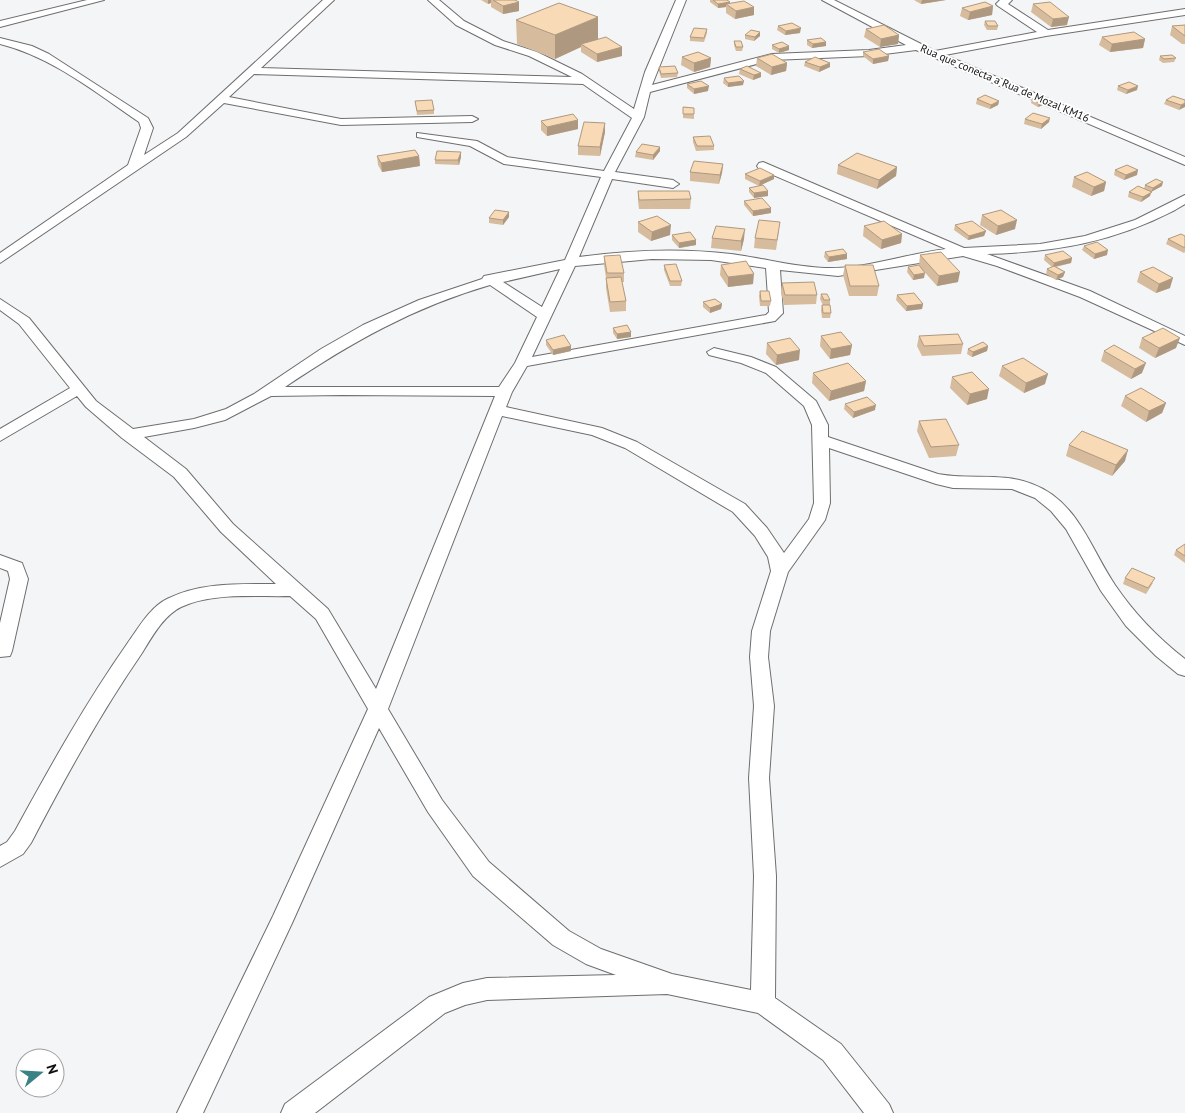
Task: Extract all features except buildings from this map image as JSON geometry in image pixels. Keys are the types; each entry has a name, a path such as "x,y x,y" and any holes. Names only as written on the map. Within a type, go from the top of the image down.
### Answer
{"street":[{"path":"0,24 99,0"},
{"path":"0,260 88,196 182,135 253,71 321,5 329,0"},
{"path":"433,0 460,23 478,34 541,58 586,81 638,117"},
{"path":"190,1113 282,921 378,709 501,401 522,363 570,263 609,173 638,117 637,92 681,0"},
{"name":"Rua que conecta a Rua de Mozal KM16","path":"827,0 918,47 1185,161"},
{"path":"1007,0 1001,4 1046,33"},
{"path":"1171,2 1185,11"},
{"path":"934,54 1046,33 1185,11"},
{"path":"0,41 28,48 45,56 85,80 144,120 147,128 146,133 133,167"},
{"path":"609,96 637,92 772,57 875,52 918,47"},
{"path":"253,71 322,75 586,81"},
{"path":"221,99 309,118 341,122 472,119"},
{"path":"421,135 473,143 504,160 609,173 673,184"},
{"path":"763,166 961,251 1002,263 1085,294 1185,341"},
{"path":"128,434 208,420 231,412 267,392 339,344 382,321 436,298 489,279 605,257 658,254 700,255 773,266 823,272 840,272 961,251 1033,248 1080,242 1130,225 1185,199"},
{"path":"522,363 770,318 776,312 773,266"},
{"path":"489,279 544,315"},
{"path":"0,303 24,321 90,404 180,473 227,528 322,614 435,806 482,869 560,938 594,956 672,985 763,1003 832,1052 880,1113"},
{"path":"714,352 746,360 771,370 811,404 820,425 819,458 822,503 817,520 780,571 761,631 759,657 764,706 759,778 765,876 763,1003"},
{"path":"0,436 20,422 79,389"},
{"path":"267,392 342,390 501,401 596,430 631,445 668,465 740,508 762,532 777,557 780,571"},
{"path":"821,440 937,480 996,481 1017,484 1032,489 1057,508 1083,541 1107,586 1131,620 1165,654 1185,669"},
{"path":"0,561 16,567 19,579 3,651"},
{"path":"0,858 15,848 23,837 65,757 114,678 151,626 172,604 195,595 218,592 294,590"},
{"path":"294,1113 437,1005 464,994 487,989 672,985"}]}
